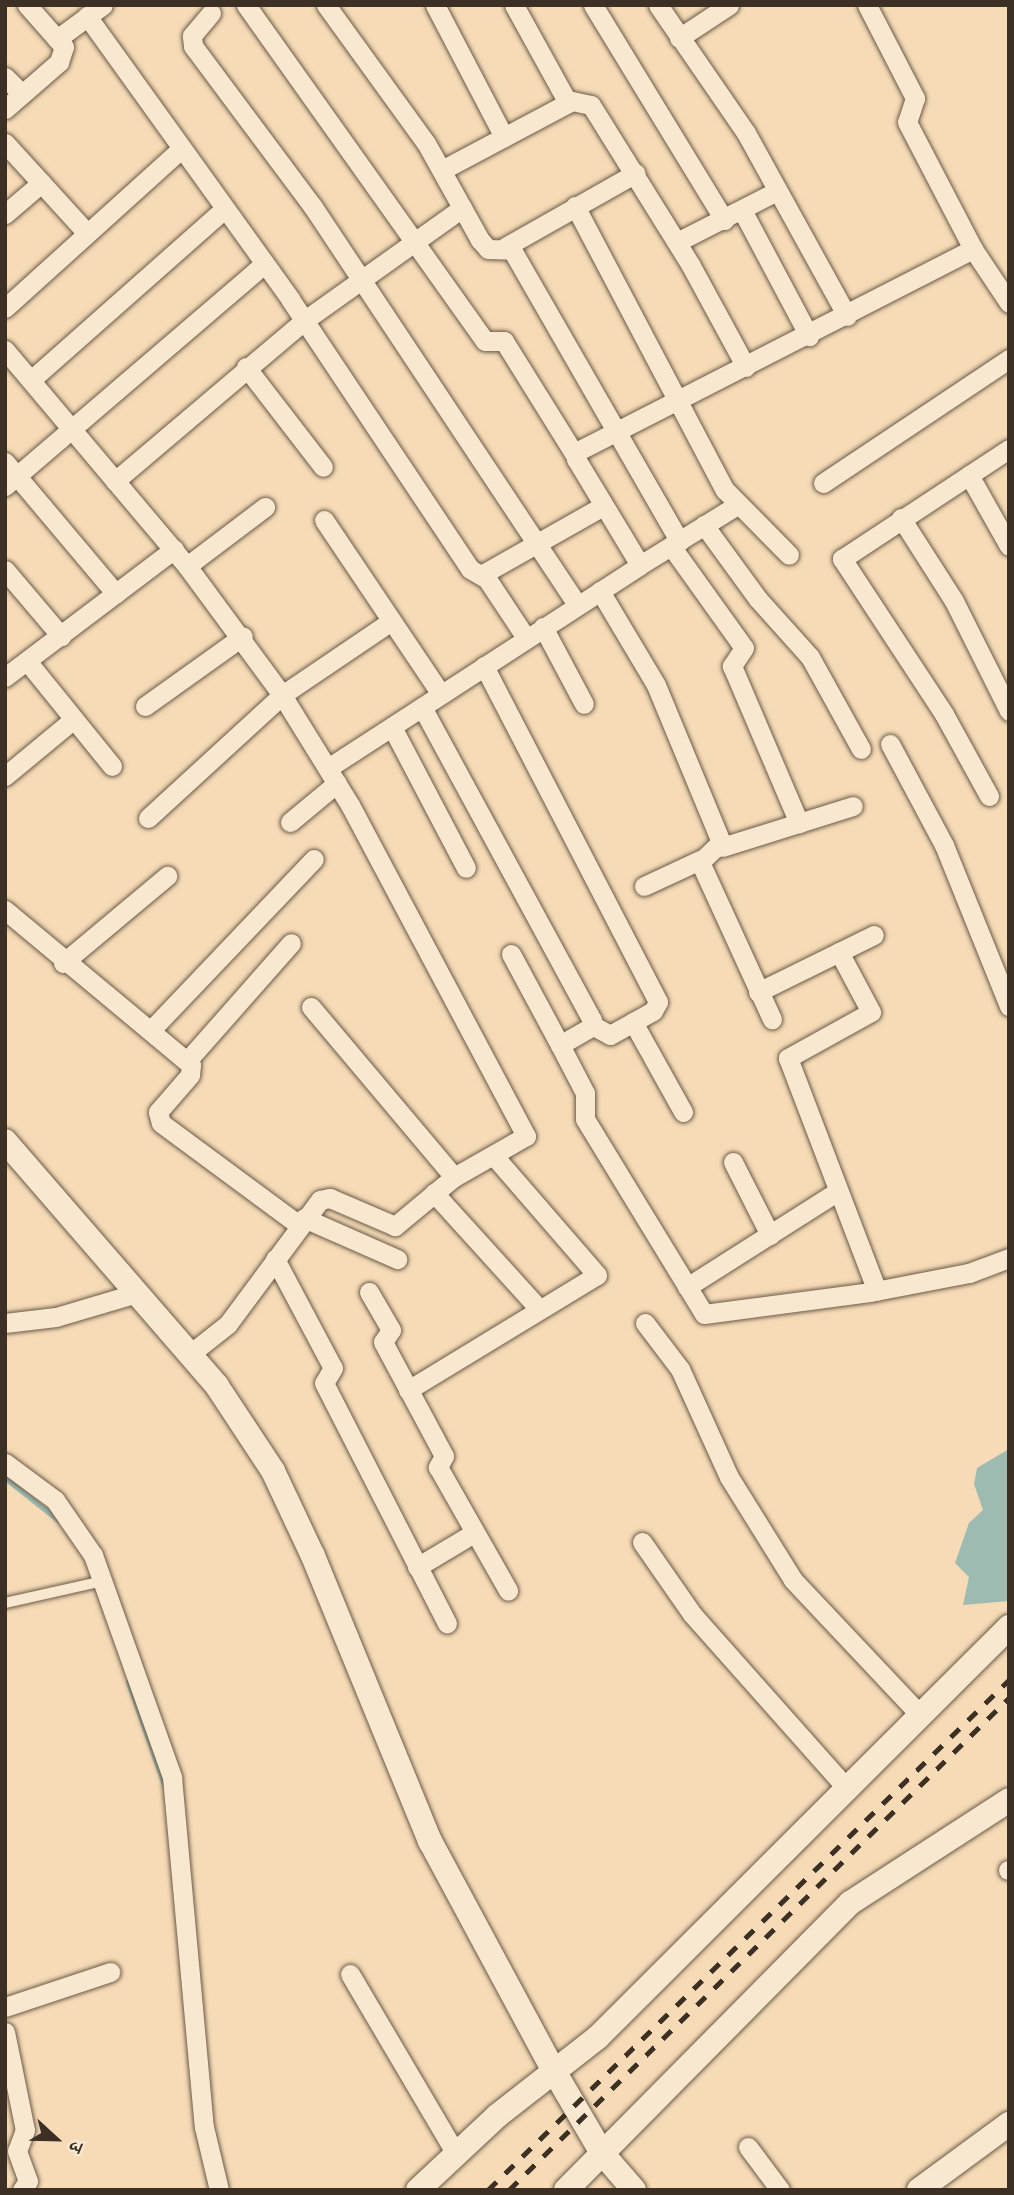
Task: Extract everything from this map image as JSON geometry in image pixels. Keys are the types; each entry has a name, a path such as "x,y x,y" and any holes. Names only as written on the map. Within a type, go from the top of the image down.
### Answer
{"street":[{"path":"5,109 65,54 57,39 27,5"},
{"path":"246,5 485,341 504,341 640,565"},
{"path":"326,5 442,170 486,248 505,247 636,173"},
{"path":"435,5 504,137"},
{"path":"514,5 568,103"},
{"path":"593,5 724,220"},
{"path":"657,5 746,133 847,316"},
{"path":"679,38 729,5"},
{"path":"867,5 915,97 907,122 973,249 1009,303"},
{"path":"214,8 192,36 193,46 360,278 577,604"},
{"path":"57,39 95,11 180,150 304,320 470,569 481,575 534,633 584,704"},
{"path":"5,77 22,94"},
{"path":"442,170 568,103 591,105 677,242 746,367"},
{"path":"5,144 86,232"},
{"path":"5,307 180,150"},
{"path":"5,214 41,183"},
{"path":"677,242 777,191"},
{"path":"575,206 737,505 789,555"},
{"path":"115,481 304,320 462,208"},
{"path":"31,380 223,210"},
{"path":"742,210 809,336"},
{"path":"505,247 615,432 675,543 744,648 732,666 799,823"},
{"path":"575,455 973,249"},
{"path":"116,594 9,474 72,429 264,264"},
{"path":"5,350 174,549 243,636 332,775 524,1131 522,1142 454,1177 395,1226 330,1198 320,1200 301,1222 228,1324 190,1354"},
{"path":"823,483 1009,359"},
{"path":"246,367 323,467"},
{"path":"989,796 912,664 843,565 845,553 1009,449"},
{"path":"969,475 1009,546"},
{"path":"290,822 332,775 392,727 577,604 737,505"},
{"path":"481,575 603,506"},
{"path":"187,566 265,507"},
{"path":"901,518 954,601 1009,711"},
{"path":"324,520 390,622 441,694"},
{"path":"704,525 758,599 810,657 861,749"},
{"path":"5,677 174,549"},
{"path":"5,570 61,636"},
{"path":"600,592 656,685 722,847"},
{"path":"148,818 282,695 390,622"},
{"path":"145,706 243,636"},
{"path":"27,661 113,766"},
{"path":"422,707 592,1025 606,1036 656,1008 655,996 484,666"},
{"path":"5,776 74,719"},
{"path":"392,727 466,868"},
{"path":"890,744 944,845 1009,1006"},
{"path":"644,886 722,847 853,806"},
{"path":"151,1030 237,933 314,859"},
{"path":"700,860 772,1019"},
{"path":"63,963 94,932 167,876"},
{"path":"5,911 63,963 187,1061 190,1075 158,1111 158,1119 301,1222 397,1259"},
{"path":"758,992 874,935"},
{"path":"187,1061 291,943"},
{"path":"839,952 871,1012 788,1058 877,1291"},
{"path":"510,954 586,1097 585,1119 687,1287 710,1317 877,1291 969,1273 1009,1258"},
{"path":"311,1007 454,1177"},
{"path":"634,1022 683,1112"},
{"path":"560,1045 592,1025"},
{"path":"5,1141 190,1354 273,1471 313,1556 430,1841 554,2071 602,2153 634,2190"},
{"path":"408,1390 597,1272 494,1156"},
{"path":"733,1162 770,1235"},
{"path":"687,1287 838,1191"},
{"path":"434,1193 539,1309"},
{"path":"275,1259 332,1367 324,1383 447,1623"},
{"path":"369,1292 390,1328 383,1342 444,1456 438,1467 508,1590"},
{"path":"5,1323 56,1317 137,1293"},
{"path":"645,1323 680,1369 724,1468 786,1571 920,1715"},
{"path":"5,1463 67,1513 96,1582 177,1798 204,2127 219,2190"},
{"path":"417,1567 474,1532"},
{"path":"642,1542 701,1625 848,1790"},
{"path":"418,2190 456,2154 598,2036 1009,1627"},
{"path":"566,2190 850,1903 1009,1800"},
{"path":"5,2007 110,1972"},
{"path":"350,1974 456,2154"},
{"path":"5,2032 25,2130 17,2151 27,2181 22,2190"},
{"path":"919,2190 1009,2123"},
{"path":"748,2147 780,2190"}],"lane":[{"path":"5,1603 96,1582"}],"water":[{"path":"1009,1449 1009,1601 963,1605 969,1577 955,1563 969,1523 983,1510 974,1484 977,1468"}],"waterway":[{"path":"5,1478 58,1520"},
{"path":"128,1682 164,1785"}],"railway":[{"path":"488,2190 1009,1680"},
{"path":"509,2190 1009,1698"}]}
